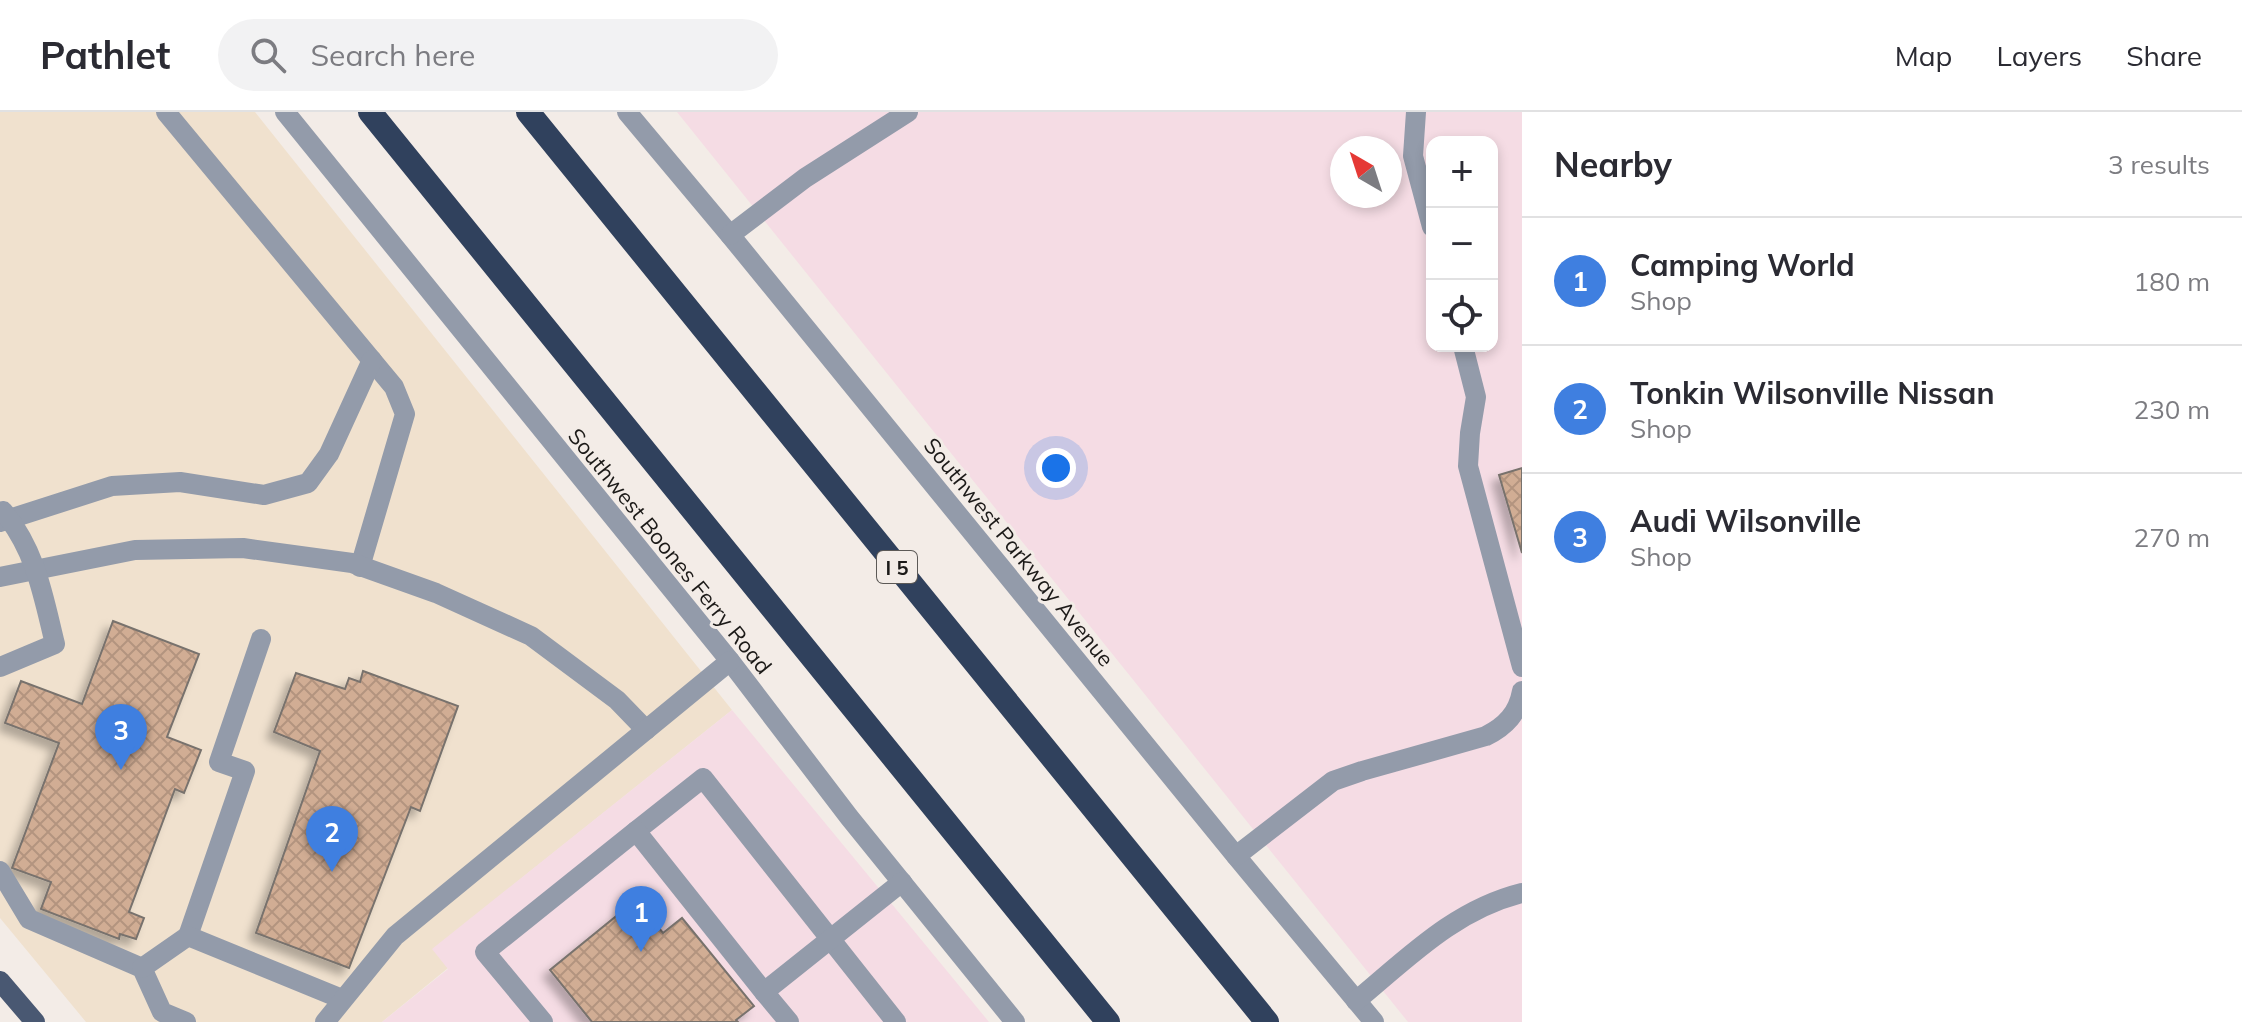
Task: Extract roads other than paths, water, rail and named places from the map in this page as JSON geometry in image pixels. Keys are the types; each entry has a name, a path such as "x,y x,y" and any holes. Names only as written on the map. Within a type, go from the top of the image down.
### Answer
{"highway":[{"path":"370,112 1108,1022"},
{"name":"I 5","path":"528,112 1267,1022"}],"main road":[{"path":"0,981 35,1022"}],"street":[{"path":"166,112 394,387 405,414 360,567"},
{"name":"Southwest Boones Ferry Road","path":"285,112 730,661 1015,1022"},
{"name":"Southwest Parkway Avenue","path":"627,112 1374,1022"},
{"path":"730,235 805,178 908,112"},
{"path":"1416,112 1413,156 1427,208"},
{"path":"1465,352 1476,397 1468,466 1522,667"},
{"path":"0,667 55,644 37,569 3,517 112,486 180,482 264,495 308,483 329,454 372,360"},
{"path":"0,577 135,550 243,548 352,563 436,593 531,636 617,700 646,730"},
{"path":"142,968 188,936 245,771 219,762 261,639"},
{"path":"325,1022 395,936 730,661"},
{"path":"1236,856 1333,781 1498,730 1511,719 1522,691"},
{"path":"543,1022 485,952 703,778 896,1022"},
{"path":"636,831 789,1022"},
{"path":"0,871 29,919 142,968 162,1012 186,1022"},
{"path":"764,992 902,882"},
{"path":"1356,1001 1462,916 1522,893"},
{"path":"188,936 342,999"}],"place":[{"name":"Audi Wilsonville","path":"121,770"},
{"name":"Tonkin Wilsonville Nissan","path":"332,872"},
{"name":"Camping World","path":"641,952"}]}
